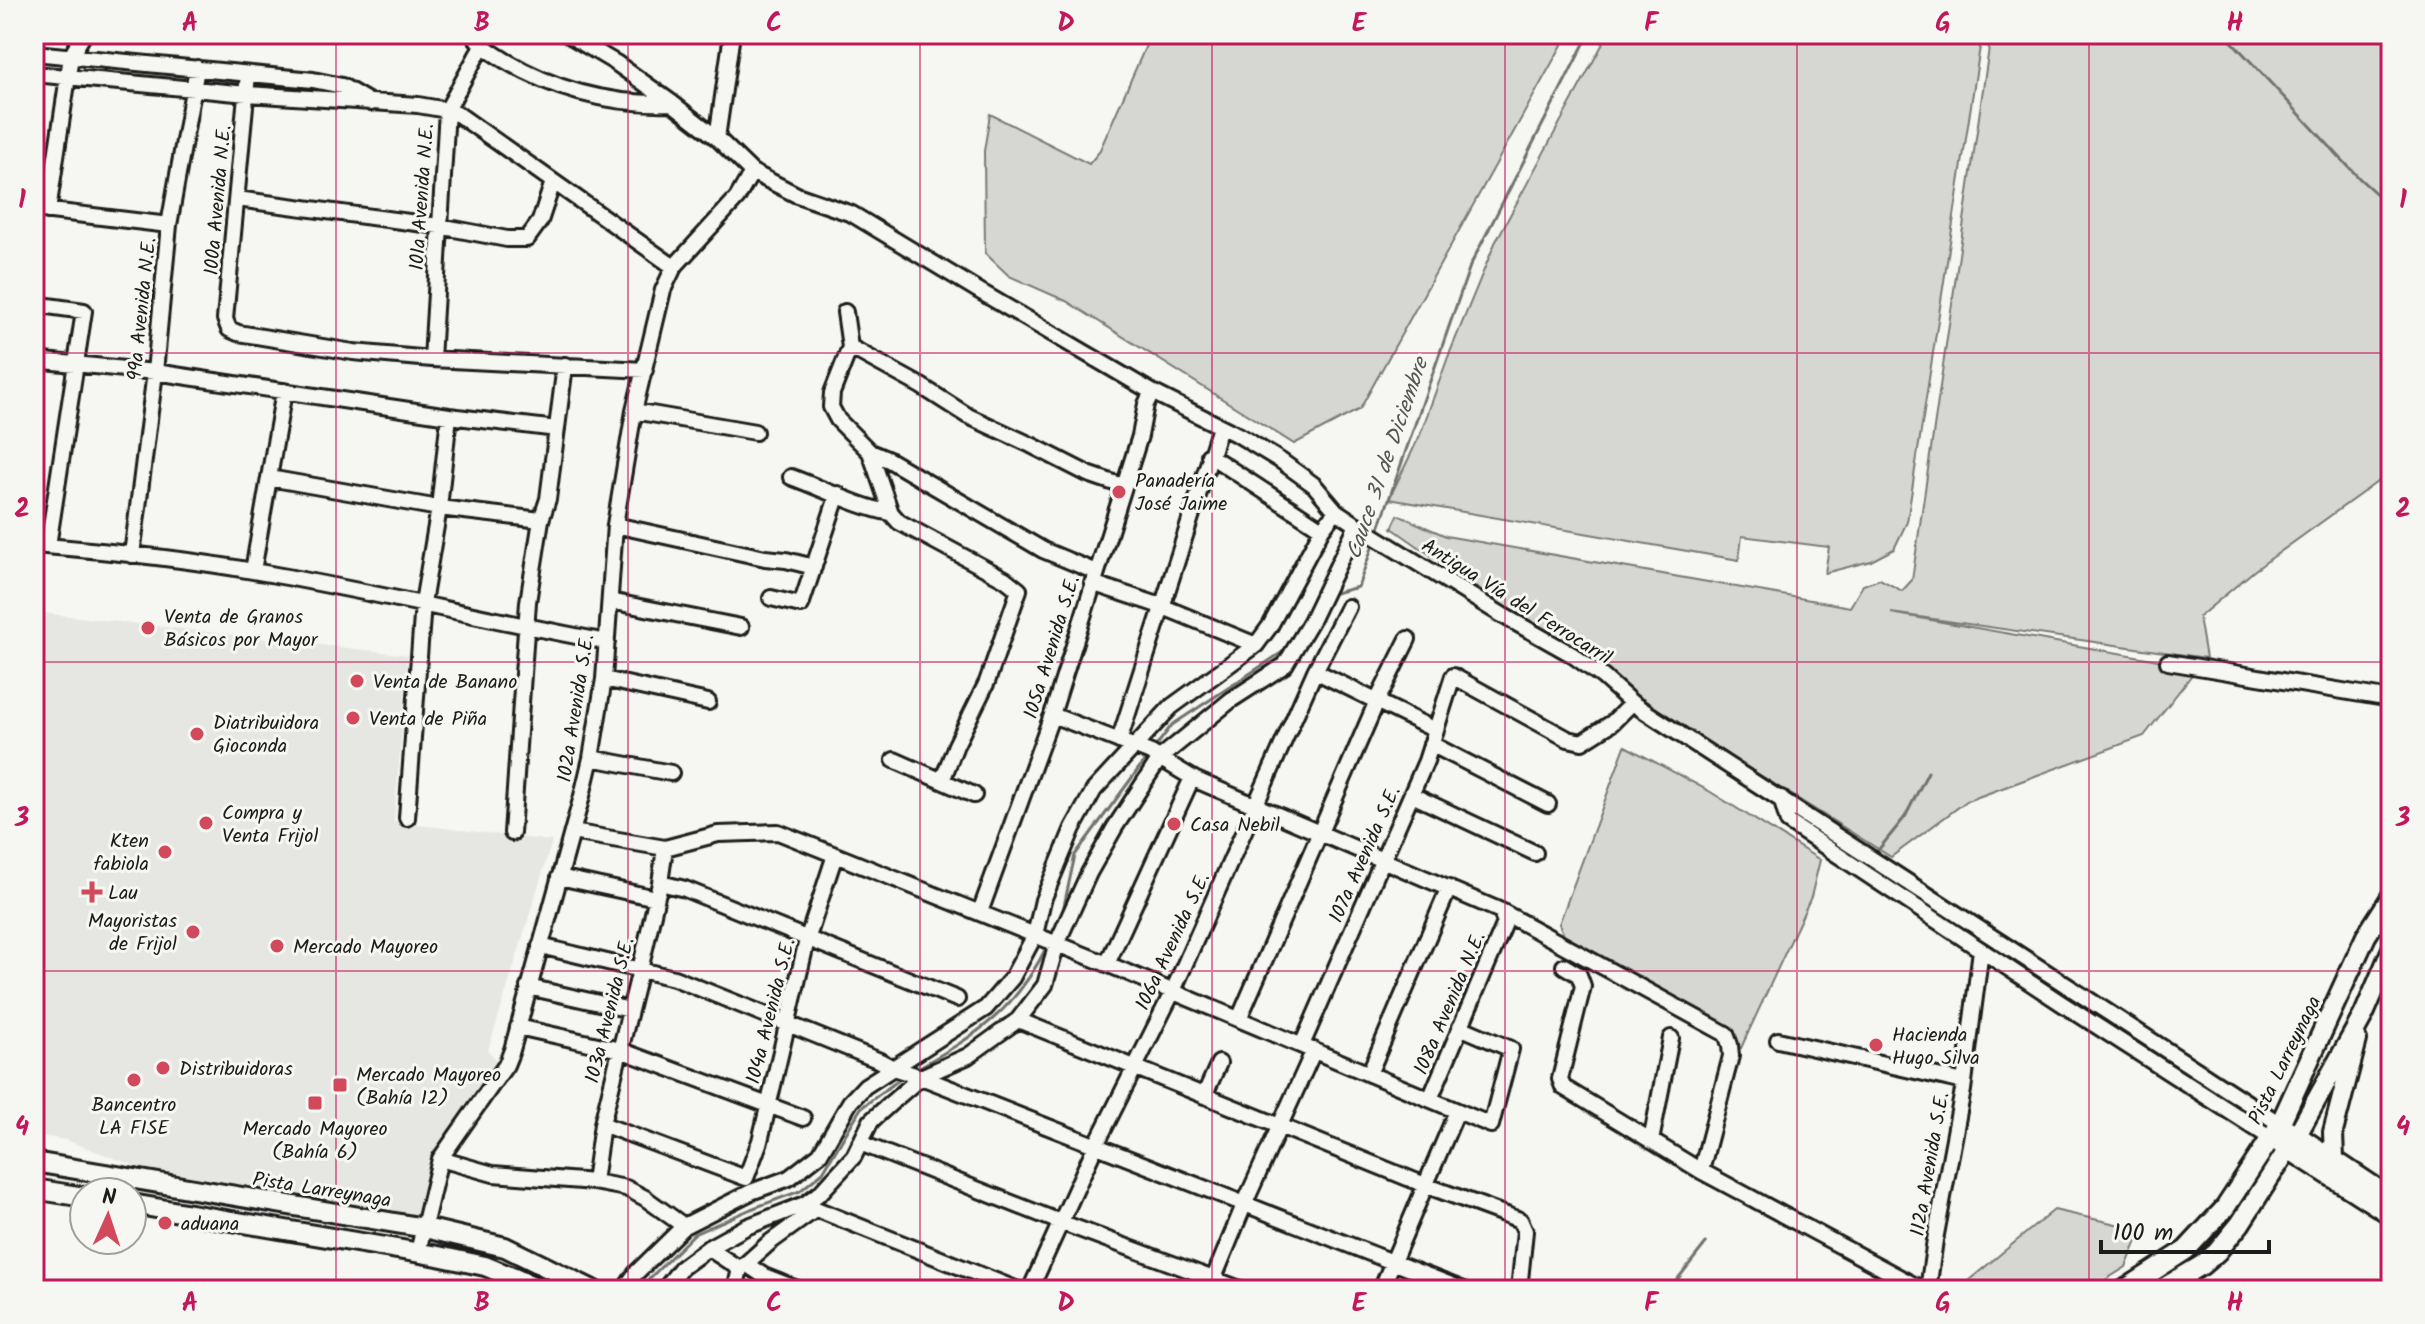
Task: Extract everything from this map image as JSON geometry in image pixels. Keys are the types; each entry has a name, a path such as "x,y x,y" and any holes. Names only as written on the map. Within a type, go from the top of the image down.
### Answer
{"main road":[{"name":"Pista Larreynaga","path":"2124,1290 2186,1250 2225,1208 2276,1131 2366,936 2391,897"},
{"path":"2160,1290 2202,1265 2217,1252 2230,1238 2278,1165 2296,1147 2364,1014 2391,951"},
{"path":"2334,1159 2333,1132 2364,1014"},
{"path":"2276,1131 2391,1215"},
{"path":"2296,1147 2334,1159 2391,1198"},
{"name":"Pista Larreynaga","path":"34,1162 425,1228 505,1247 593,1290"},
{"path":"34,1189 68,1194"},
{"path":"148,1207 485,1266 543,1290"}],"street":[{"path":"84,34 71,56 41,210 169,225"},
{"path":"567,34 616,63 672,103 717,138 752,172"},
{"path":"717,138 732,34"},
{"path":"478,40 533,77 590,97 652,104 672,103"},
{"name":"101a Avenida N.E.","path":"432,359 447,110 478,40"},
{"path":"34,53 313,80 342,86 372,103"},
{"name":"99a Avenida N.E.","path":"132,555 155,372 169,225 197,68"},
{"path":"34,74 247,94 418,105 447,110 459,115 674,267"},
{"name":"100a Avenida N.E.","path":"248,74 225,319 229,329 353,352 432,359"},
{"name":"102a Avenida S.E.","path":"418,1252 440,1159 506,1065 591,758 604,679 615,525 634,411 663,290 674,267 737,198 752,172"},
{"name":"Antigua Vía del Ferrocarril","path":"752,172 797,195 852,214 1152,392 1240,436 1281,461 1314,485 1346,517 1502,615 1571,654 1632,703 1781,798 2276,1131"},
{"path":"237,199 439,226 507,239 527,239 540,221 553,182"},
{"path":"34,304 84,311 77,366 41,545 253,571 607,642"},
{"path":"845,312 850,347 832,393 831,407 838,420 870,452 1094,578 1256,645"},
{"path":"850,347 968,416 1088,474 1123,486"},
{"path":"432,359 645,370"},
{"path":"34,360 155,372 557,429"},
{"path":"512,833 528,602 541,520 548,499 565,365"},
{"path":"253,571 284,391"},
{"name":"105a Avenida S.E.","path":"980,912 1052,715 1152,392"},
{"path":"634,411 755,432"},
{"path":"407,818 423,603 439,508 449,416"},
{"path":"1126,743 1161,606 1220,427"},
{"path":"870,452 891,513 899,522 1005,579 1019,590 987,682 942,781"},
{"path":"1209,455 1322,529"},
{"path":"791,477 870,509 891,513"},
{"path":"269,478 439,508 541,520"},
{"path":"771,598 801,605 838,494"},
{"path":"624,1290 636,1273 684,1226 751,1192 789,1178 820,1154 850,1102 865,1086 968,1056 1018,1020 1045,985 1043,900 1073,828 1094,790 1126,743 1256,645 1270,626 1322,529 1346,517"},
{"path":"664,1290 681,1268 708,1248 746,1227 805,1204 821,1192 854,1156 871,1121 907,1072 986,1008 1046,939 1160,758 1231,700 1285,665 1323,596 1346,517"},
{"path":"615,525 814,567"},
{"path":"610,601 741,627"},
{"name":"106a Avenida S.E.","path":"1030,1290 1095,1147 1173,991 1315,671 1348,607"},
{"path":"1239,1019 1377,701 1408,639"},
{"path":"2168,662 2391,699"},
{"path":"1315,671 1377,701 1548,804"},
{"name":"107a Avenida S.E.","path":"1211,1284 1281,1127 1308,1047 1426,761 1453,676 1568,739 1582,742 1612,723 1632,703"},
{"path":"604,679 708,702"},
{"path":"1052,715 1126,743 1160,758 1192,778 1449,888 1726,1034 1731,1056 1701,1171"},
{"path":"591,758 671,773"},
{"path":"894,760 974,795"},
{"path":"1107,964 1192,778"},
{"path":"1412,795 1535,853"},
{"path":"1781,798 1788,822 1981,950 2276,1131"},
{"path":"572,832 665,848 718,834 778,832 1173,991 1491,1125 1511,1049 1460,1027"},
{"name":"103a Avenida S.E.","path":"594,1182 602,1124 660,883 665,848"},
{"name":"104a Avenida S.E.","path":"602,1124 746,1178 760,1141 807,940 835,855"},
{"path":"559,877 656,898"},
{"path":"660,883 685,889 957,999"},
{"path":"1369,1074 1449,888"},
{"name":"108a Avenida N.E.","path":"1430,1099 1503,917"},
{"path":"540,946 674,978 1095,1147 1464,1290"},
{"name":"112a Avenida S.E.","path":"1926,1290 1964,1082 1981,950"},
{"path":"1564,966 1579,975 1583,986 1560,1079 1563,1087 1701,1171 1926,1290"},
{"path":"528,987 630,1010"},
{"path":"1018,1020 1425,1185 1520,1220 1525,1231 1519,1290"},
{"path":"518,1027 620,1050 803,1118"},
{"path":"1651,1141 1671,1038"},
{"path":"1778,1040 1964,1082"},
{"path":"1204,1096 1219,1063"},
{"path":"1381,1290 1457,1111"},
{"path":"860,1143 1211,1284 1243,1290"},
{"path":"440,1159 493,1174 594,1182 626,1188 684,1226"},
{"path":"735,1290 743,1266 816,1209 821,1192"},
{"path":"816,1209 1018,1290"},
{"path":"708,1248 800,1290"}],"shaded area":[{"path":"1151,34 1568,34 1360,409 1294,444 1066,301 1009,276 985,253 984,151 990,114 1089,164 1099,152"},
{"path":"1608,34 1982,34 1907,522 1894,549 1871,561 1825,573 1829,547 1742,536 1739,560 1389,499 1420,435 1495,243"},
{"path":"1991,34 2391,34 2391,472 2255,570 2199,617 2206,658 1891,613 2198,667 2144,736 1967,801 1891,857 1603,677 1392,528 1398,515 1446,536 1850,607 1863,585 1880,579 1902,591 1912,580"},
{"name":"Mercado Mayoreo","path":"34,612 408,655 394,822 552,841 488,1051 500,1063 460,1127 429,1158 419,1217 251,1191 146,1170 66,1140 34,1135"},
{"path":"1625,746 1709,791 1820,860 1811,897 1741,1048 1570,949 1559,924"},
{"path":"2054,1210 2116,1224 2140,1234 2126,1267 2089,1290 1957,1290"}],"waterway":[{"name":"Cauce 31 de Diciembre","path":"1378,531 1470,266 1589,34"},
{"path":"2225,34 2360,179 2391,207"},
{"name":"Cauce 31 de Diciembre","path":"1331,594 1358,587 1374,542"},
{"name":"Cauce 31 de Diciembre","path":"1153,750 1172,725 1284,651 1316,598"},
{"name":"Cauce 31 de Diciembre","path":"1051,937 1062,915 1075,855 1148,756"},
{"path":"1875,854 1905,817 1928,772"},
{"name":"Cauce 31 de Diciembre","path":"914,1070 993,1019 1022,987 1048,944"},
{"path":"644,1290 649,1279 694,1234 800,1191 823,1172 861,1108 904,1076"},
{"path":"1669,1290 1706,1243"}],"place":[{"name":"Panadería José Jaime","path":"1119,492"},
{"name":"Venta de Granos Básicos por Mayor","path":"148,628"},
{"name":"Venta de Banano","path":"357,681"},
{"name":"Venta de Piña","path":"353,718"},
{"name":"Diatribuidora Gioconda","path":"197,734"},
{"name":"Compra y Venta Frijol","path":"206,823"},
{"name":"Casa Nebil","path":"1174,824"},
{"name":"Kten fabiola","path":"165,852"},
{"name":"Lau","path":"92,892"},
{"name":"Mayoristas de Frijol","path":"193,932"},
{"name":"Mercado Mayoreo","path":"277,946"},
{"name":"Hacienda Hugo Silva","path":"1876,1045"},
{"name":"Distribuidoras","path":"163,1068"},
{"name":"Bancentro LA FISE","path":"134,1080"},
{"name":"Mercado Mayoreo (Bahía 12)","path":"340,1085"},
{"name":"Mercado Mayoreo (Bahía 6)","path":"315,1103"},
{"name":"aduana","path":"165,1223"}]}
